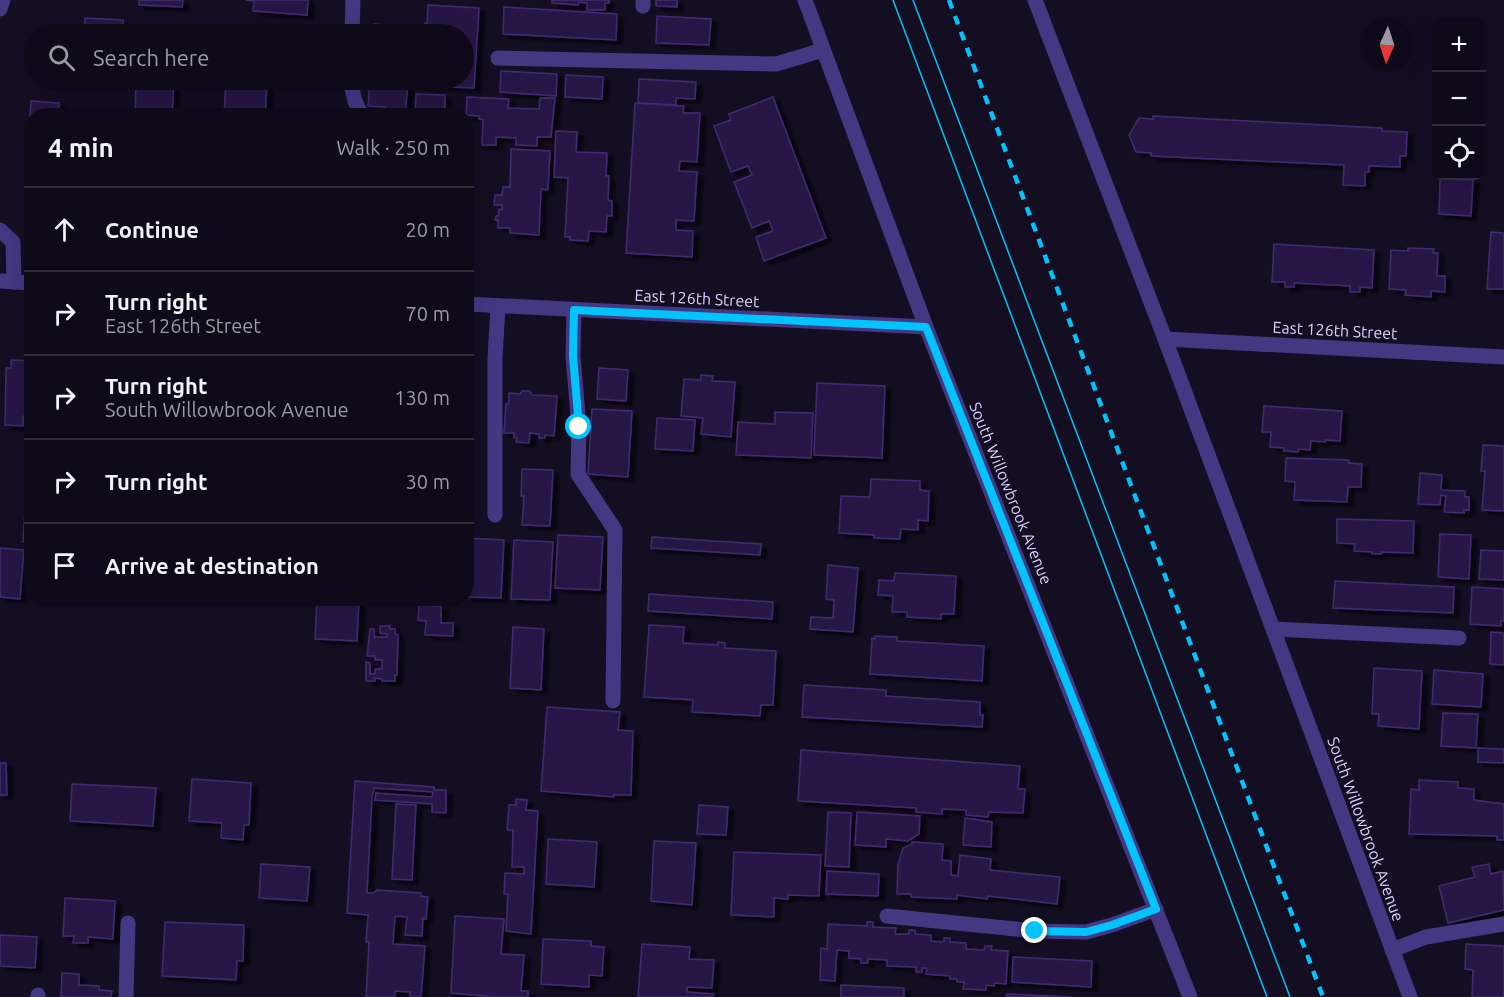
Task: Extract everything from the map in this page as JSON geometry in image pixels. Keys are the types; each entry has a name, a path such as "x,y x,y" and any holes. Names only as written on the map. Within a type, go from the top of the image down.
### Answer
{"street":[{"path":"0,9 3,0"},
{"path":"352,24 353,0"},
{"name":"South Willowbrook Avenue","path":"804,0 926,327 1190,997"},
{"name":"South Willowbrook Avenue","path":"1035,0 1165,339 1410,997"},
{"path":"498,58 776,64 823,50"},
{"path":"352,90 358,108"},
{"path":"0,230 13,242 7,282 24,283"},
{"name":"East 126th Street","path":"474,304 926,327"},
{"path":"495,515 495,358 498,306"},
{"path":"574,310 573,356 579,427 578,474 615,530 614,701"},
{"name":"East 126th Street","path":"1165,339 1504,357"},
{"path":"1273,629 1459,638"},
{"path":"887,916 1035,931 1086,932 1156,909"},
{"path":"126,997 128,923"},
{"path":"1392,950 1426,937 1504,924"}],"building":[{"path":"139,0 183,0 182,7 139,5"},
{"path":"246,0 308,0 307,15 253,11 254,1"},
{"path":"552,0 609,0 609,3 605,3 605,10 587,10 587,3 579,2 578,5 552,3"},
{"path":"656,0 677,0 677,7 656,6"},
{"path":"428,5 479,8 474,88 474,24 425,24 427,23"},
{"path":"504,7 617,14 616,40 503,34"},
{"path":"657,16 711,19 709,45 656,43"},
{"path":"85,18 123,20 123,24 85,24"},
{"path":"501,71 557,74 556,96 500,92"},
{"path":"566,75 603,77 602,99 565,97"},
{"path":"639,79 696,82 695,99 676,98 676,105 638,103"},
{"path":"136,90 173,90 172,108 135,108"},
{"path":"225,90 267,90 266,108 224,108"},
{"path":"369,90 407,90 406,108 368,106"},
{"path":"416,94 445,95 445,108 415,108"},
{"path":"467,97 509,99 508,108 539,109 540,98 555,98 551,137 537,137 537,146 516,145 516,138 496,137 496,145 482,145 483,120 479,119 479,116 474,116 474,108 466,108"},
{"path":"773,97 826,238 764,261 756,237 773,231 769,221 752,228 734,182 752,175 748,166 731,172 714,126 731,120 729,114"},
{"path":"31,101 59,103 59,108 31,108"},
{"path":"635,103 684,106 683,113 700,113 697,162 680,161 679,171 697,172 694,221 676,220 676,230 693,231 692,257 626,253"},
{"path":"1153,116 1382,128 1382,131 1407,132 1406,156 1400,156 1400,167 1369,166 1369,172 1365,172 1365,186 1343,185 1344,165 1151,156 1151,153 1136,152 1129,135 1139,118 1153,119"},
{"path":"556,131 577,132 576,152 607,153 606,176 609,176 608,200 612,201 612,216 607,216 606,232 589,231 588,241 570,240 570,237 565,237 568,178 554,177"},
{"path":"511,149 550,151 548,190 541,189 539,235 510,233 510,228 498,228 498,220 495,220 499,209 502,210 502,205 494,205 495,195 502,195 503,187 510,187"},
{"path":"1440,180 1473,180 1471,216 1439,214"},
{"path":"1491,232 1504,233 1504,289 1487,289"},
{"path":"1274,244 1374,250 1372,288 1360,287 1360,292 1350,292 1350,286 1294,283 1294,287 1285,287 1285,282 1272,282"},
{"path":"1408,248 1434,249 1433,253 1438,253 1437,276 1445,276 1445,292 1431,291 1431,297 1405,295 1406,290 1389,289 1391,250 1408,251"},
{"path":"11,360 24,361 23,426 5,425 6,368 11,368"},
{"path":"599,368 628,370 626,401 597,399"},
{"path":"701,375 713,376 712,381 735,382 731,437 701,434 703,418 681,416 684,379 701,380"},
{"path":"817,383 885,386 882,458 814,455"},
{"path":"522,391 530,391 532,395 557,396 554,436 545,435 545,438 539,438 539,434 530,433 529,443 516,442 517,438 514,438 514,433 504,433 509,393 520,394"},
{"path":"1264,406 1342,411 1340,441 1311,441 1310,450 1299,449 1298,452 1270,447 1271,432 1262,432"},
{"path":"592,409 632,411 628,477 588,474"},
{"path":"775,412 813,413 811,458 736,455 738,422 775,424"},
{"path":"657,418 695,420 693,451 655,449"},
{"path":"1483,445 1504,446 1504,511 1482,510 1485,471 1481,471"},
{"path":"1286,458 1349,460 1349,463 1362,464 1361,487 1348,487 1347,502 1294,500 1295,482 1285,481"},
{"path":"522,469 553,470 550,526 522,525 524,496 521,496"},
{"path":"1420,473 1442,475 1441,490 1465,491 1465,497 1469,497 1469,510 1464,510 1464,513 1444,512 1446,496 1441,495 1440,505 1418,504"},
{"path":"871,479 920,481 920,490 929,491 928,521 918,520 918,530 901,529 900,539 839,533 841,496 870,497"},
{"path":"1337,519 1414,521 1413,553 1372,554 1372,552 1354,551 1355,544 1337,543"},
{"path":"1440,534 1471,535 1469,579 1438,577"},
{"path":"558,535 603,537 600,590 555,588"},
{"path":"652,537 761,544 760,555 651,548"},
{"path":"474,538 504,540 501,598 474,597"},
{"path":"514,540 553,542 550,600 511,599"},
{"path":"0,548 24,550 20,599 0,597"},
{"path":"1481,550 1504,551 1504,580 1479,579"},
{"path":"828,565 858,568 853,632 810,629 811,617 833,618 834,600 826,599"},
{"path":"895,573 956,576 954,614 941,614 941,619 907,617 907,612 892,612 893,596 878,595 879,580 894,581"},
{"path":"1335,581 1454,587 1453,613 1333,608"},
{"path":"1472,587 1504,589 1504,621 1501,621 1501,626 1470,624"},
{"path":"649,594 773,602 772,619 648,611"},
{"path":"317,606 359,606 357,641 315,639"},
{"path":"419,606 441,606 441,623 453,623 453,636 425,635 426,621 418,620"},
{"path":"649,625 684,627 683,643 718,645 718,642 725,643 725,648 776,651 773,705 761,705 760,716 692,712 693,700 644,697"},
{"path":"380,626 390,626 390,629 395,629 395,634 398,635 395,681 382,681 382,679 375,678 375,681 366,681 366,662 370,663 370,674 375,674 375,669 382,669 382,660 375,660 375,656 367,656 370,629 374,629 374,637 387,637 387,634 380,633"},
{"path":"513,627 544,629 541,690 510,688"},
{"path":"1491,632 1504,633 1504,665 1490,664"},
{"path":"875,636 897,637 897,641 984,646 982,681 870,674 872,638 875,639"},
{"path":"1374,668 1422,671 1419,729 1378,726 1379,714 1372,714"},
{"path":"1434,670 1483,674 1481,707 1432,704"},
{"path":"804,685 886,690 886,696 980,702 980,715 983,715 982,727 802,717"},
{"path":"547,707 620,712 618,730 633,731 631,795 614,795 614,797 541,791"},
{"path":"1443,713 1478,714 1476,748 1441,746"},
{"path":"1478,748 1504,749 1504,763 1478,762"},
{"path":"801,750 1020,766 1018,789 1025,789 1023,813 989,812 988,817 966,815 966,810 942,809 942,814 916,812 916,808 798,801"},
{"path":"0,763 6,763 7,795 0,795"},
{"path":"192,779 251,783 249,825 244,825 243,840 221,838 222,823 189,821"},
{"path":"1419,780 1458,782 1458,788 1474,789 1474,800 1504,804 1504,840 1497,840 1497,836 1409,834 1411,789 1419,790"},
{"path":"355,781 434,787 434,790 446,790 446,813 432,812 432,804 375,800 376,793 432,797 433,792 374,788 372,797 367,893 374,893 377,890 421,893 421,896 428,897 422,936 405,935 407,917 395,916 393,944 425,946 421,997 410,997 410,992 395,991 395,997 366,997 368,915 347,913"},
{"path":"72,784 156,788 153,826 70,821"},
{"path":"516,799 527,800 526,810 538,811 531,934 506,931 508,894 504,894 505,873 524,874 524,867 512,867 513,830 507,830 509,805 516,805"},
{"path":"396,804 416,805 412,880 392,879"},
{"path":"699,805 728,807 726,835 697,834"},
{"path":"828,812 851,813 849,867 825,866"},
{"path":"857,812 920,816 919,834 908,841 886,839 886,847 855,845"},
{"path":"965,818 992,822 991,847 963,845"},
{"path":"548,839 597,842 594,887 546,884"},
{"path":"654,841 696,843 692,905 651,901"},
{"path":"912,842 943,844 942,860 951,861 951,875 958,876 960,855 991,859 990,870 1060,877 1057,904 988,896 987,899 957,895 957,899 911,897 911,894 897,894 898,865 903,848"},
{"path":"734,852 821,855 819,896 788,895 788,899 774,898 774,917 731,915"},
{"path":"261,864 310,867 307,901 259,898"},
{"path":"1489,864 1491,874 1503,871 1504,910 1448,923 1439,886 1475,877 1472,867"},
{"path":"827,871 879,874 878,896 826,894"},
{"path":"65,898 115,901 113,939 88,937 88,943 73,943 74,936 63,936"},
{"path":"455,916 504,919 501,954 524,955 521,991 528,991 528,997 451,993"},
{"path":"165,922 244,925 243,961 237,961 236,980 162,976"},
{"path":"867,922 873,922 873,927 896,928 895,934 909,934 909,930 915,930 915,934 931,935 931,941 944,942 944,938 950,938 950,942 966,943 966,949 984,950 985,946 992,946 991,950 1008,951 1006,984 986,985 986,990 963,989 964,982 950,979 950,976 926,974 927,968 922,968 922,972 916,972 916,967 887,966 887,960 868,959 868,963 861,963 861,959 849,958 849,951 837,950 835,981 820,980 821,948 827,949 828,924 867,926"},
{"path":"0,935 37,937 35,968 0,966"},
{"path":"543,939 591,941 591,946 604,947 602,976 589,975 589,987 541,984"},
{"path":"642,944 690,947 689,959 714,960 712,988 687,987 687,992 713,994 713,997 638,997"},
{"path":"1466,944 1504,946 1504,997 1472,997 1473,970 1465,969"},
{"path":"1013,957 1092,961 1091,987 1012,982"},
{"path":"62,973 79,974 79,985 99,986 99,990 112,991 111,997 61,997"},
{"path":"841,985 904,988 904,997 841,997"},
{"path":"1007,994 1072,997 1007,997"}],"tram line":[{"path":"893,0 1267,997"},
{"path":"913,0 1290,997"}],"railway":[{"path":"949,0 1323,997"}],"route":[{"path":"579,427 573,356 574,310 926,327 1156,909 1086,932 1035,931"}]}
